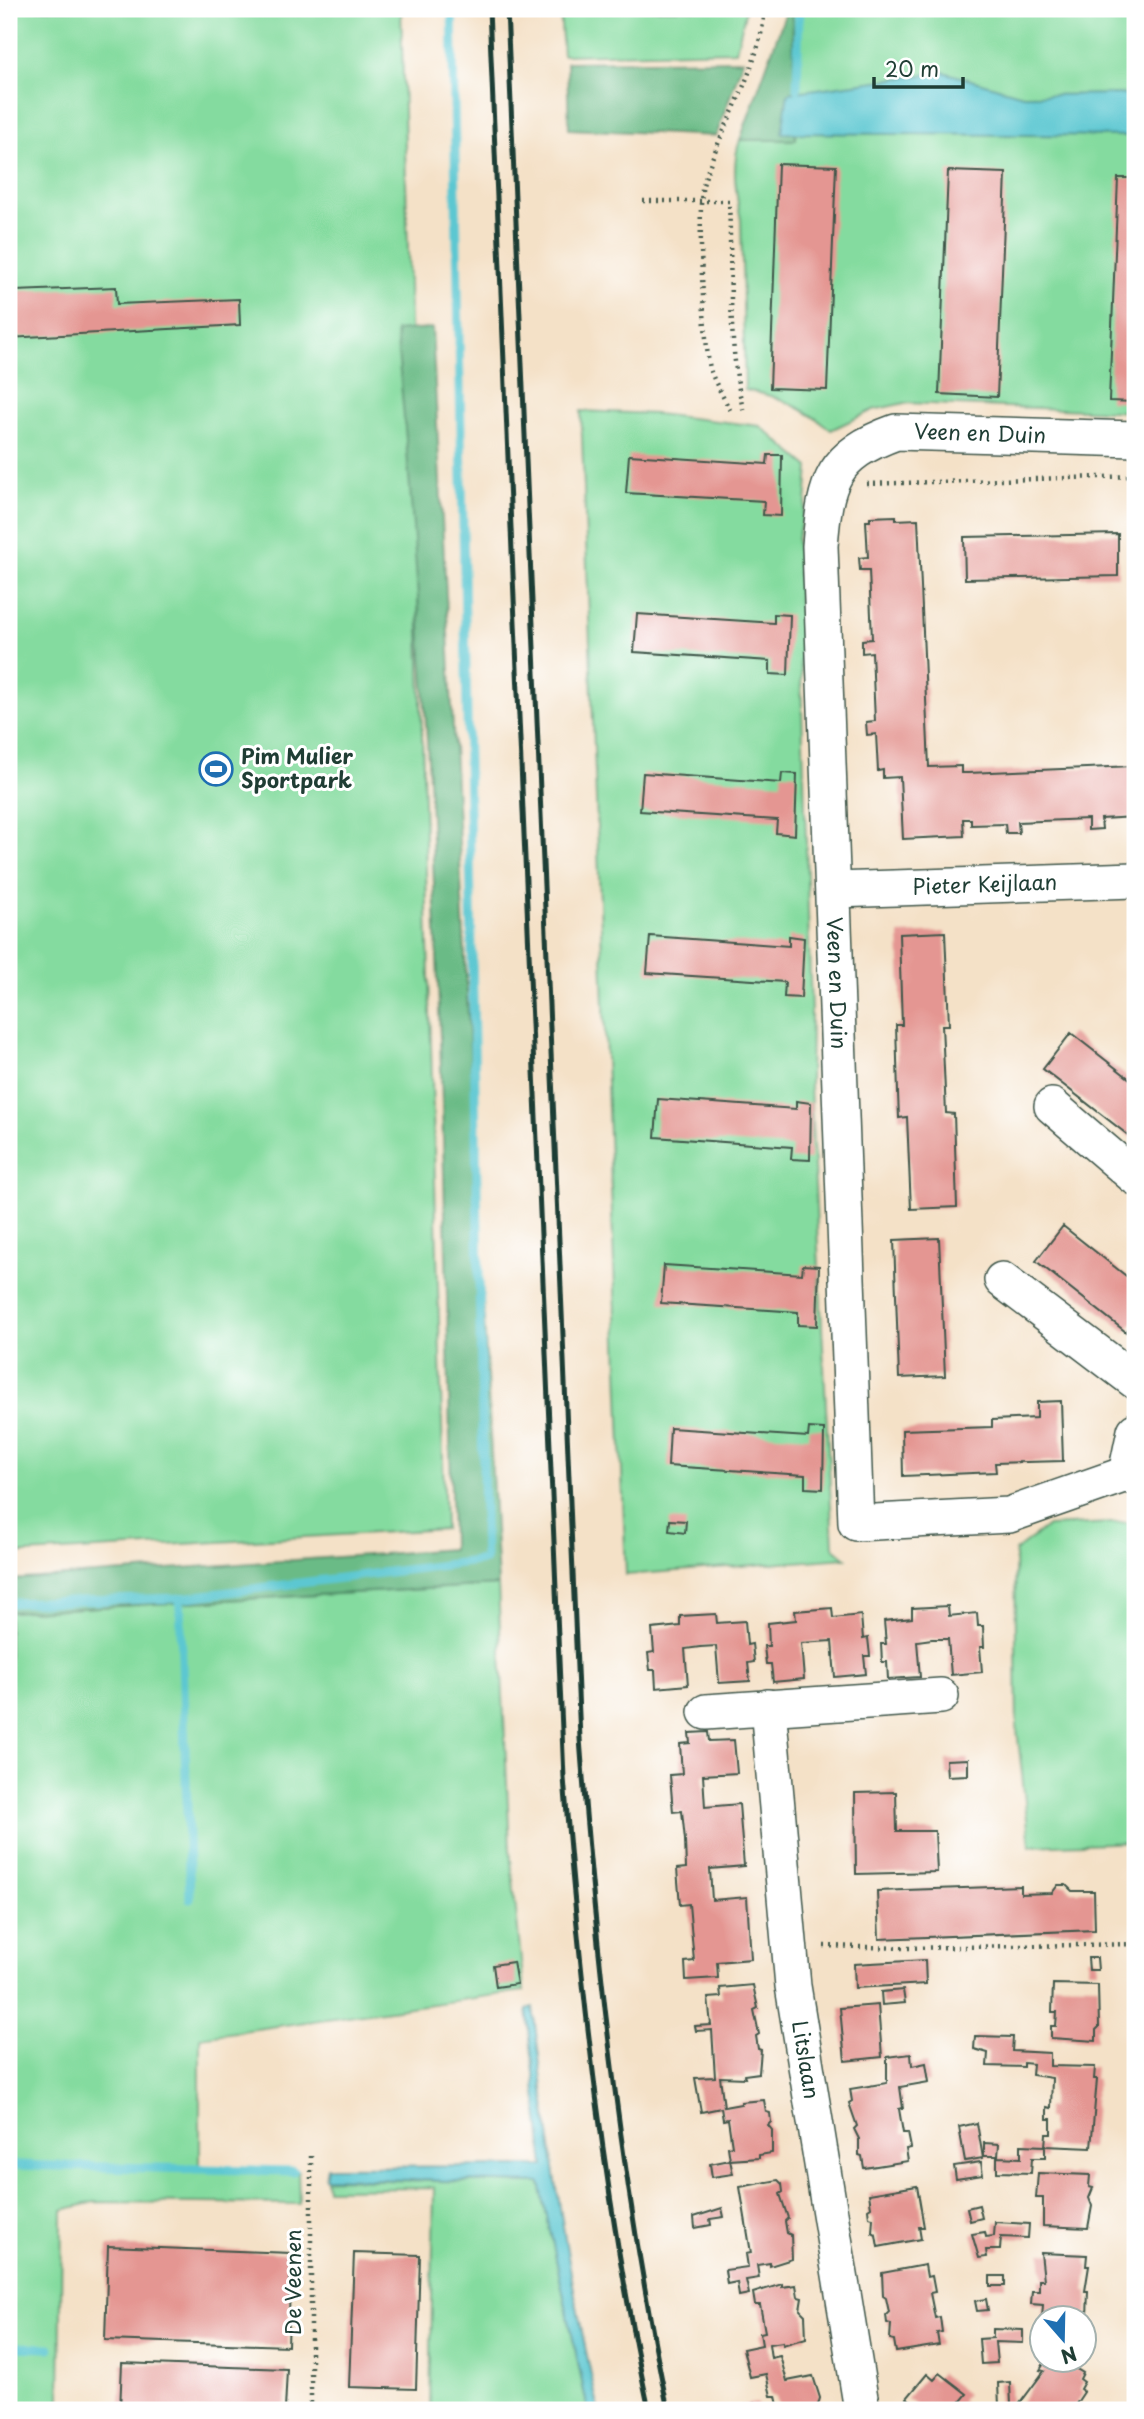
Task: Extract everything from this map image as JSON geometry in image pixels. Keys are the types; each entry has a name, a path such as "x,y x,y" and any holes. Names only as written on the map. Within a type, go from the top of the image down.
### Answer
{"street":[{"name":"Veen en Duin","path":"1131,1476 1009,1515 856,1523 835,890 820,546 823,508 836,469 862,446 896,432 1135,439"},
{"name":"Pieter Keijlaan","path":"835,890 1135,880"},
{"path":"1052,1106 1135,1177"},
{"path":"1002,1280 1135,1381"},
{"path":"1131,1476 1135,1431"},
{"path":"706,1712 941,1696"},
{"name":"Litslaan","path":"768,1707 793,1986 862,2410"}],"path":[{"path":"730,410 710,370 701,245 702,188 713,156 742,95 763,34 765,9"},
{"path":"643,201 729,201 735,348 738,389 744,413"},
{"path":"836,469 849,485 1135,476"},
{"path":"824,1946 904,1948 1135,1944"},
{"name":"De Veenen","path":"311,2154 311,2410"}],"green space":[{"name":"Pim Mulier Sportpark","path":"9,9 401,9 445,1529 9,1554"},
{"path":"560,9 746,9 736,51 563,55"},
{"path":"787,9 792,9 796,140 740,140"},
{"path":"792,9 1135,9 1135,412 905,403 873,410 831,430 791,404 745,390 741,220 735,169 737,149 740,140 796,140"},
{"path":"743,60 716,136 569,129 567,62"},
{"path":"432,328 498,1585 9,1612 9,1580 452,1549 436,939 421,635 396,331"},
{"path":"581,411 656,414 760,426 809,467 806,503 797,539 811,1013 810,1086 833,1547 846,1558 626,1575"},
{"path":"1132,1522 1135,1842 1030,1846 1017,1729 1015,1551 1048,1526"},
{"path":"498,1585 510,1850 524,1991 200,2037 200,2169 298,2171 299,2204 95,2202 62,2210 60,2405 9,2404 9,1612"},
{"path":"326,2179 540,2183 588,2410 430,2410 434,2188 327,2189"}],"water":[{"path":"943,72 1023,95 1135,94 1135,136 782,133 788,93"},
{"path":"533,2007 560,2210 599,2410 588,2410 540,2183 325,2178 327,2167 544,2166 527,2009"}],"building":[{"path":"778,164 836,166 827,390 770,388"},
{"path":"948,171 1006,173 997,397 939,394"},
{"path":"1118,178 1135,178 1135,402 1109,401"},
{"path":"9,280 14,280 15,291 116,287 117,304 239,299 240,325 9,338"},
{"path":"629,455 767,464 768,455 782,455 781,516 763,515 764,501 626,493"},
{"path":"896,516 896,520 918,519 929,767 961,766 961,773 968,773 1134,766 1135,817 1101,819 1102,829 1088,830 1088,819 1018,822 1019,833 1006,833 1005,824 971,825 971,819 963,819 964,836 903,839 900,777 883,778 883,770 878,771 876,734 867,735 866,722 875,721 872,652 862,653 862,640 872,639 869,570 860,570 859,558 868,557 866,521 870,521 870,517"},
{"path":"1118,534 1118,576 965,579 964,537"},
{"path":"637,614 774,623 774,614 790,615 788,675 770,674 770,661 634,652"},
{"path":"643,773 781,783 782,773 797,774 795,835 776,833 777,820 640,811"},
{"path":"945,932 949,1025 942,1025 946,1113 954,1114 957,1207 911,1209 907,1117 899,1118 896,1025 902,1025 899,934"},
{"path":"650,936 789,946 789,936 804,938 801,998 784,997 785,982 647,973"},
{"path":"1071,1033 1135,1083 1133,1139 1043,1069"},
{"path":"658,1099 796,1109 796,1101 811,1103 810,1160 791,1159 792,1147 655,1137"},
{"path":"1063,1226 1135,1283 1135,1320 1126,1332 1036,1261"},
{"path":"939,1238 945,1376 899,1378 894,1240"},
{"path":"664,1265 802,1274 803,1265 819,1266 817,1326 798,1325 798,1312 661,1303"},
{"path":"1061,1401 1063,1461 995,1463 996,1472 903,1476 902,1430 992,1427 992,1420 1037,1418 1037,1402"},
{"path":"670,1428 808,1437 809,1428 824,1429 823,1489 805,1488 805,1475 668,1466"},
{"path":"670,1520 686,1521 685,1533 669,1531"},
{"path":"948,1606 949,1616 977,1613 978,1626 983,1626 984,1647 980,1647 982,1672 951,1675 948,1639 932,1639 917,1641 920,1677 888,1679 887,1662 882,1662 881,1644 886,1644 884,1621 912,1618 912,1608"},
{"path":"832,1608 833,1618 861,1615 863,1639 868,1638 870,1656 864,1656 866,1674 835,1677 832,1641 801,1643 804,1679 773,1682 771,1664 766,1664 764,1646 769,1646 768,1623 796,1620 795,1611"},
{"path":"716,1614 717,1623 745,1621 747,1645 752,1644 754,1662 748,1663 750,1681 719,1683 716,1646 700,1647 685,1649 688,1685 656,1688 655,1670 650,1670 648,1653 654,1652 652,1629 680,1626 680,1616"},
{"path":"708,1732 709,1741 734,1740 737,1773 703,1775 705,1807 739,1804 744,1866 710,1869 712,1900 747,1897 751,1959 717,1962 718,1978 686,1980 685,1962 694,1961 689,1904 680,1905 677,1869 686,1868 685,1840 682,1811 673,1812 670,1775 682,1774 680,1744 690,1743 689,1733"},
{"path":"968,1759 968,1775 947,1776 946,1760"},
{"path":"896,1792 897,1831 935,1831 937,1872 856,1874 855,1793"},
{"path":"1058,1885 1066,1885 1072,1891 1094,1891 1095,1930 879,1939 877,1891 1021,1886 1021,1894 1052,1893"},
{"path":"1088,1958 1097,1958 1098,1970 1089,1970"},
{"path":"925,1960 926,1984 855,1988 854,1964"},
{"path":"513,1962 517,1984 496,1987 493,1965"},
{"path":"1053,1984 1098,1985 1099,2027 1096,2030 1096,2041 1051,2038 1051,2026 1056,2026 1057,2012 1052,2012"},
{"path":"753,1985 758,2008 754,2010 759,2034 756,2036 758,2049 761,2050 759,2073 744,2075 745,2078 720,2077 724,2107 764,2100 766,2112 770,2113 771,2122 768,2125 772,2130 772,2153 759,2155 759,2158 730,2160 728,2147 732,2146 728,2119 723,2120 721,2108 701,2112 695,2078 715,2077 712,2030 696,2031 695,2026 711,2025 708,1998 721,1997 720,1988"},
{"path":"903,1990 905,2003 882,2005 881,1992"},
{"path":"878,2005 882,2057 845,2061 840,2008"},
{"path":"975,2036 1013,2037 1012,2051 1050,2053 1050,2066 1095,2067 1094,2079 1097,2079 1091,2148 1045,2146 1046,2134 1051,2134 1051,2119 1047,2119 1047,2107 1051,2108 1052,2078 1032,2075 1033,2064 1024,2063 1024,2067 987,2066 988,2053 974,2049"},
{"path":"911,2054 912,2066 926,2063 929,2082 900,2087 903,2108 899,2109 903,2133 908,2133 911,2148 906,2149 908,2161 864,2168 862,2156 859,2155 859,2139 854,2129 857,2126 849,2103 852,2101 850,2089 887,2083 887,2057"},
{"path":"977,2123 983,2158 965,2161 959,2127"},
{"path":"984,2143 999,2144 998,2156 984,2156"},
{"path":"1021,2145 1045,2146 1045,2158 1032,2158 1031,2173 997,2172 997,2157 1021,2158"},
{"path":"730,2160 733,2174 712,2177 710,2164"},
{"path":"981,2162 983,2175 956,2179 954,2166"},
{"path":"1038,2173 1090,2175 1089,2187 1093,2188 1089,2198 1092,2206 1088,2228 1043,2226 1043,2198 1036,2198"},
{"path":"778,2180 782,2184 783,2192 780,2194 788,2218 785,2221 787,2233 791,2235 792,2259 770,2266 770,2263 757,2265 759,2278 746,2280 749,2294 739,2296 737,2282 727,2284 725,2270 748,2267 746,2254 751,2253 740,2187"},
{"path":"917,2186 924,2227 919,2227 921,2239 878,2247 876,2235 872,2233 873,2218 869,2217 869,2194"},
{"path":"979,2205 982,2218 970,2221 967,2208"},
{"path":"722,2208 724,2217 710,2219 711,2225 695,2228 694,2217"},
{"path":"995,2222 1029,2224 1028,2238 1001,2237 1000,2250 986,2250 987,2257 979,2258 972,2234 985,2232 986,2237 994,2236"},
{"path":"108,2246 291,2253 288,2346 105,2340"},
{"path":"354,2253 420,2255 416,2389 349,2387"},
{"path":"1041,2253 1087,2255 1086,2266 1089,2266 1085,2291 1088,2291 1088,2304 1031,2304 1032,2291 1039,2291 1039,2280 1044,2280"},
{"path":"925,2265 927,2277 932,2276 935,2292 930,2293 935,2318 940,2317 942,2332 937,2333 939,2345 896,2352 894,2340 890,2339 891,2324 887,2323 886,2315 889,2312 886,2298 883,2296 882,2273"},
{"path":"990,2276 1005,2276 1005,2286 990,2286"},
{"path":"782,2284 782,2287 796,2285 798,2297 802,2298 800,2310 805,2315 806,2338 783,2345 783,2342 769,2344 771,2358 780,2356 787,2381 813,2376 820,2398 818,2405 822,2410 779,2410 776,2396 771,2396 766,2374 750,2377 743,2349 762,2345 760,2333 765,2332 760,2305 755,2305 753,2293"},
{"path":"986,2299 988,2310 977,2311 975,2301"},
{"path":"993,2329 1023,2330 1023,2343 995,2342 997,2363 981,2364 979,2339 993,2338"},
{"path":"122,2363 287,2369 285,2410 120,2410"},
{"path":"940,2373 967,2394 961,2401 969,2407 966,2410 910,2410 915,2404 907,2398 927,2374 934,2380"},
{"path":"1042,2374 1082,2374 1080,2379 1084,2382 1080,2389 1084,2392 1072,2410 1015,2410"},
{"path":"1010,2382 1011,2405 999,2406 998,2383"},
{"path":"757,2403 759,2410 745,2410 744,2405"}],"waterway":[{"path":"180,1598 485,1560 452,9"},
{"path":"797,89 799,9"},
{"path":"9,1603 180,1598 190,1899"},
{"path":"9,2165 293,2171"},
{"path":"9,2347 50,2348"}],"railway":[{"path":"489,9 564,1778 596,2096 619,2253 649,2410"},
{"path":"507,9 580,1739 594,1908 624,2160 668,2410"}],"place":[{"name":"Pim Mulier Sportpark","path":"216,769"}]}
